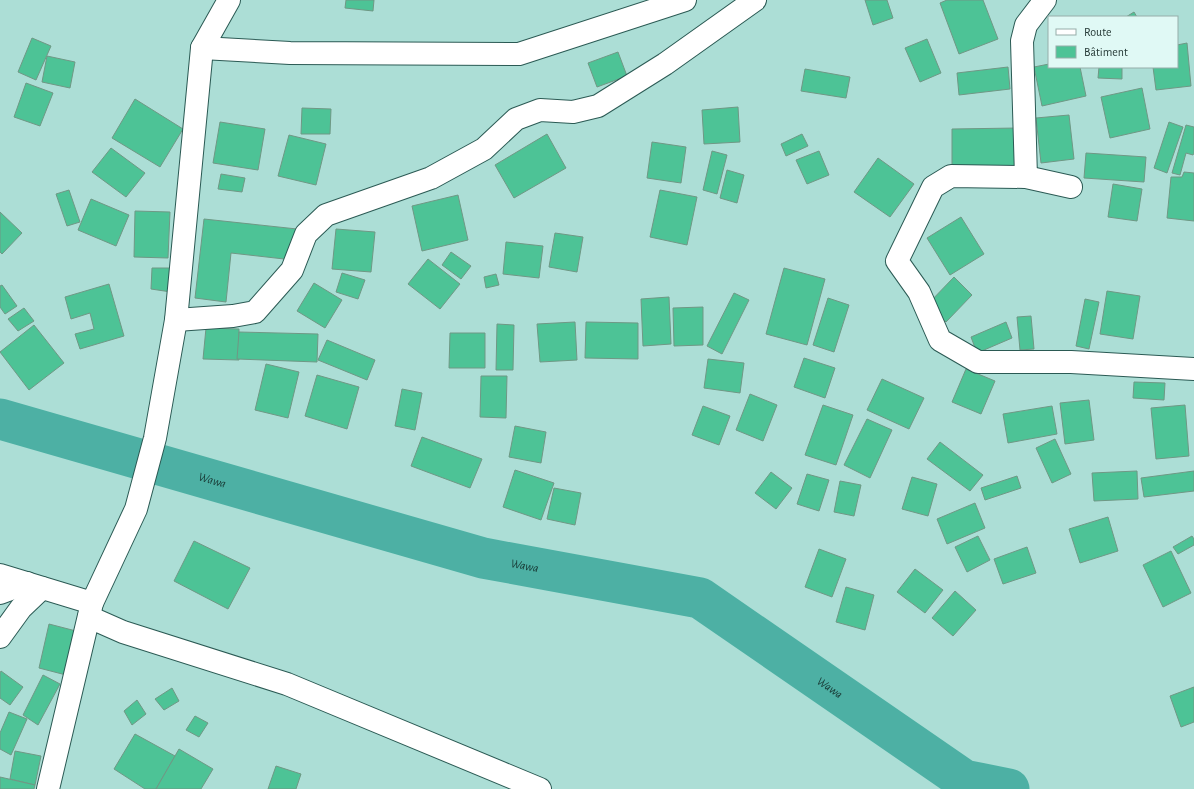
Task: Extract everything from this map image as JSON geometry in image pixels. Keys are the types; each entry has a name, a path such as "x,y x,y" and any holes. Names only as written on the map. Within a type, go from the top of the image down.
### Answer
{"street":[{"path":"48,789 90,610 136,509 155,438 176,320 202,48 228,0"},
{"path":"202,48 290,52 519,54 686,0"},
{"path":"176,320 233,316 255,312 292,270 306,234 326,215 431,178 484,149 516,119 540,110 573,112 598,106 665,64 755,0"},
{"path":"1026,177 1022,41 1026,25 1045,0"},
{"path":"1071,187 1026,177 951,176 933,187 897,261 919,292 940,340 978,362 1071,362 1194,369"},
{"path":"0,575 35,586 90,610 123,632 288,684 540,789"},
{"path":"0,593 35,586"},
{"path":"0,637 35,586"}],"building":[{"path":"346,0 374,0 373,11 345,8"},
{"path":"865,0 887,0 893,18 873,25"},
{"path":"947,0 983,0 998,39 959,54 940,3"},
{"path":"1134,12 1136,16 1128,16"},
{"path":"32,38 51,46 36,80 18,72"},
{"path":"927,39 941,73 920,82 905,48"},
{"path":"1187,43 1191,86 1156,90 1153,68 1178,68 1178,45"},
{"path":"618,52 627,76 597,87 588,63"},
{"path":"47,56 75,62 70,88 42,82"},
{"path":"1048,64 1048,68 1080,68 1086,96 1042,106 1034,67"},
{"path":"1008,67 1010,89 959,95 957,73"},
{"path":"1099,68 1122,68 1122,79 1098,78"},
{"path":"805,69 850,77 846,98 801,91"},
{"path":"26,83 53,93 40,126 14,117"},
{"path":"1142,88 1150,129 1110,138 1101,97"},
{"path":"135,99 183,129 160,167 112,138"},
{"path":"738,107 740,142 704,144 702,110"},
{"path":"302,108 331,109 330,134 301,134"},
{"path":"1069,115 1074,159 1041,163 1036,118"},
{"path":"220,122 265,129 258,170 213,163"},
{"path":"1169,122 1183,127 1167,173 1154,168"},
{"path":"1186,125 1194,127 1194,153 1193,155 1186,153 1180,175 1172,173"},
{"path":"1017,128 1017,170 952,171 952,129"},
{"path":"547,134 566,168 514,198 495,165"},
{"path":"802,134 808,146 786,156 781,144"},
{"path":"289,135 326,144 316,185 278,176"},
{"path":"652,142 686,147 681,183 647,178"},
{"path":"111,148 145,173 126,197 92,172"},
{"path":"712,151 727,155 717,194 703,190"},
{"path":"819,151 829,175 807,184 796,160"},
{"path":"1086,153 1146,157 1144,182 1084,178"},
{"path":"878,158 914,184 890,217 854,192"},
{"path":"727,170 744,175 737,203 720,198"},
{"path":"1184,172 1194,173 1194,221 1167,218 1171,177 1182,177"},
{"path":"221,174 245,178 242,192 218,189"},
{"path":"1113,184 1142,189 1137,221 1108,217"},
{"path":"69,190 80,222 67,226 56,194"},
{"path":"660,190 697,197 687,245 650,237"},
{"path":"458,195 468,240 422,251 412,206"},
{"path":"91,199 129,215 116,246 78,230"},
{"path":"135,211 170,212 168,258 134,257"},
{"path":"0,212 22,233 2,254 0,252"},
{"path":"961,217 984,254 950,275 927,238"},
{"path":"204,219 297,229 293,260 231,253 226,302 195,298"},
{"path":"336,229 375,232 371,272 332,269"},
{"path":"555,233 583,237 577,272 549,267"},
{"path":"506,242 543,246 539,278 503,274"},
{"path":"451,252 471,266 461,279 442,265"},
{"path":"428,259 460,284 440,309 408,284"},
{"path":"152,268 172,268 171,292 151,289"},
{"path":"784,268 825,279 807,345 766,334"},
{"path":"342,273 365,280 358,299 336,292"},
{"path":"496,274 499,285 486,288 484,277"},
{"path":"954,277 972,295 946,322 928,304"},
{"path":"314,283 342,300 325,328 297,311"},
{"path":"109,284 124,336 80,349 75,334 94,329 90,313 71,319 65,297"},
{"path":"2,285 17,306 5,314 0,307 0,286"},
{"path":"1107,291 1140,296 1133,339 1100,334"},
{"path":"734,293 749,300 722,354 707,346"},
{"path":"669,297 671,344 643,346 641,299"},
{"path":"828,298 849,305 834,352 813,345"},
{"path":"1085,299 1099,302 1089,349 1076,346"},
{"path":"703,307 703,345 674,346 673,308"},
{"path":"24,308 34,321 18,331 8,319"},
{"path":"1031,316 1034,349 1020,350 1017,317"},
{"path":"575,322 577,360 540,362 537,324"},
{"path":"586,322 638,323 638,359 585,358"},
{"path":"1006,322 1012,338 977,353 971,337"},
{"path":"497,324 514,325 513,370 496,370"},
{"path":"34,325 64,363 29,390 0,352"},
{"path":"206,328 239,329 239,360 203,359"},
{"path":"239,332 318,334 317,362 237,359"},
{"path":"450,333 485,333 485,368 449,368"},
{"path":"327,340 375,360 367,380 318,360"},
{"path":"804,358 835,368 825,398 794,387"},
{"path":"708,359 744,363 740,393 704,388"},
{"path":"266,364 299,372 288,418 255,410"},
{"path":"966,369 995,381 981,414 952,402"},
{"path":"317,375 359,387 347,429 305,416"},
{"path":"481,376 507,376 506,418 480,417"},
{"path":"882,379 924,398 909,429 867,410"},
{"path":"1134,382 1165,383 1164,400 1133,398"},
{"path":"402,389 422,393 415,430 395,426"},
{"path":"750,394 777,405 763,441 736,430"},
{"path":"1089,400 1094,440 1065,444 1060,403"},
{"path":"823,405 853,415 836,465 805,455"},
{"path":"1185,405 1189,456 1156,459 1151,408"},
{"path":"703,406 730,416 719,445 692,435"},
{"path":"1052,406 1057,434 1008,443 1003,414"},
{"path":"867,419 892,430 870,478 844,465"},
{"path":"515,426 546,432 541,463 509,457"},
{"path":"422,437 482,459 470,488 411,466"},
{"path":"1055,439 1071,474 1052,483 1036,448"},
{"path":"940,442 983,475 970,491 927,459"},
{"path":"515,470 554,483 541,520 503,507"},
{"path":"1137,471 1138,499 1094,501 1092,473"},
{"path":"1194,471 1194,491 1144,497 1141,478"},
{"path":"771,472 792,488 776,509 755,493"},
{"path":"807,474 829,480 819,511 797,504"},
{"path":"1017,476 1021,488 985,500 981,488"},
{"path":"912,477 937,484 928,516 902,509"},
{"path":"840,481 861,485 854,516 834,512"},
{"path":"554,488 581,493 575,525 547,519"},
{"path":"975,503 985,528 947,544 937,519"},
{"path":"1108,517 1118,551 1080,563 1069,529"},
{"path":"978,536 990,560 967,572 955,547"},
{"path":"1192,536 1194,539 1194,545 1178,554 1173,547"},
{"path":"194,541 250,568 228,609 174,581"},
{"path":"1027,547 1036,573 1003,584 994,559"},
{"path":"819,549 846,559 832,597 805,587"},
{"path":"1171,551 1191,593 1163,607 1143,565"},
{"path":"915,569 943,590 925,613 897,592"},
{"path":"846,587 874,595 865,630 836,622"},
{"path":"955,591 976,610 953,636 932,618"},
{"path":"49,624 76,631 66,675 39,668"},
{"path":"1,671 23,687 10,705 0,698"},
{"path":"43,675 60,684 38,725 23,715"},
{"path":"1194,687 1194,722 1181,727 1170,696"},
{"path":"172,688 179,701 164,710 155,699"},
{"path":"137,700 146,714 132,725 124,711"},
{"path":"9,712 27,719 11,755 0,749 0,733"},
{"path":"195,716 208,723 199,737 186,730"},
{"path":"135,734 175,756 156,789 145,789 114,769"},
{"path":"179,749 213,769 201,789 156,789"},
{"path":"15,751 41,756 35,785 10,779"},
{"path":"276,766 301,774 296,789 268,789"},
{"path":"0,777 35,785 34,789 0,789"}],"waterway":[{"name":"Wawa","path":"0,419 483,558 700,598 964,780 1009,789"}]}
